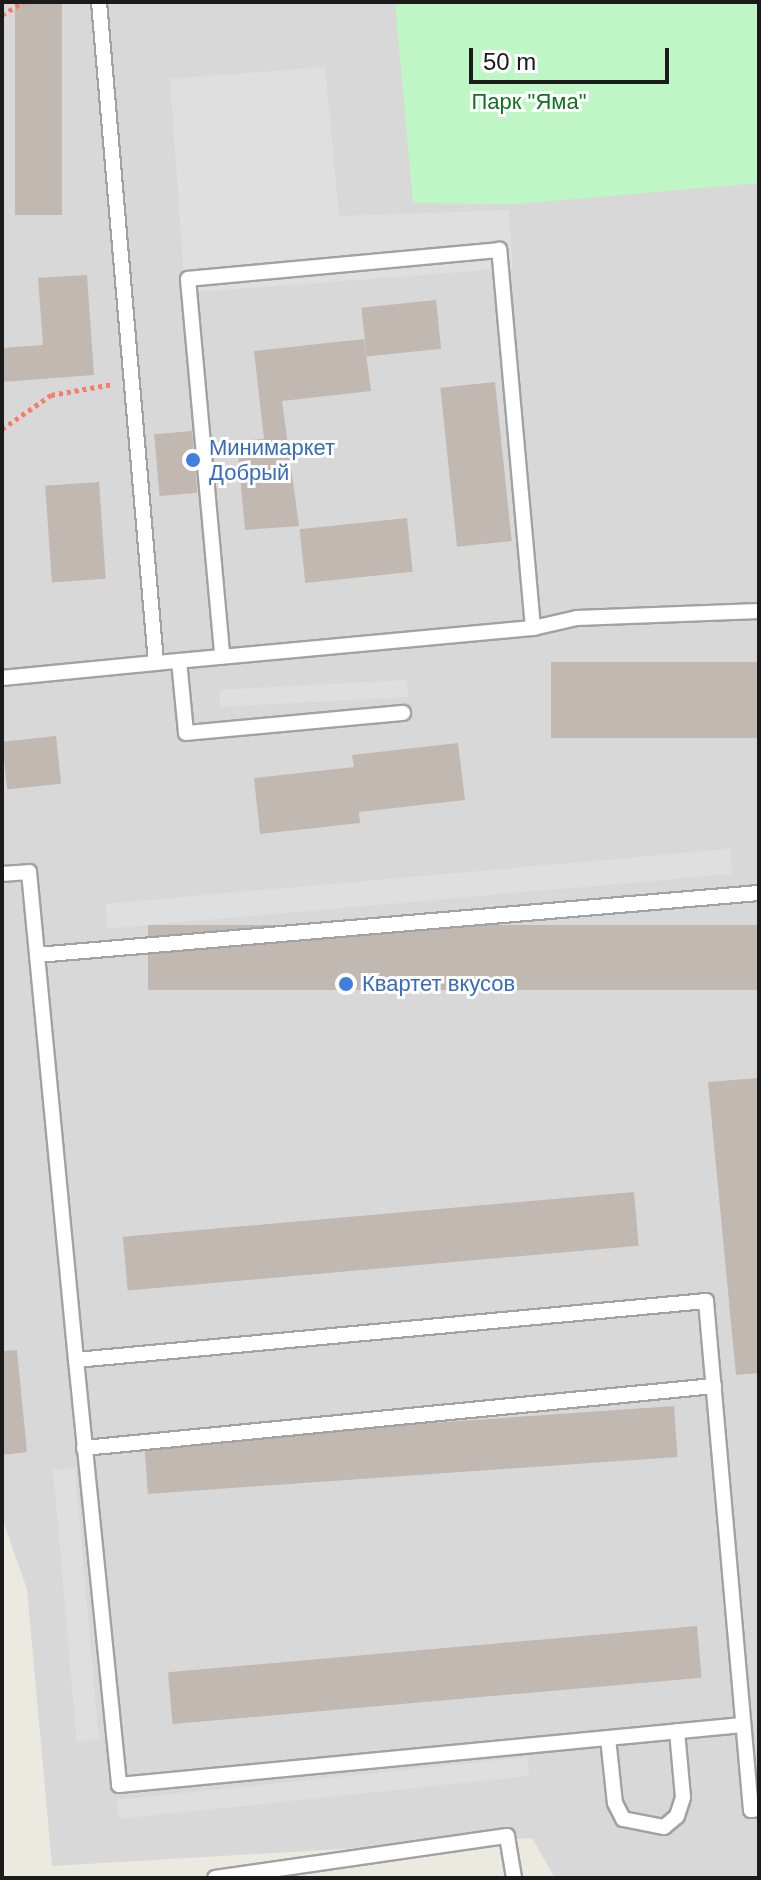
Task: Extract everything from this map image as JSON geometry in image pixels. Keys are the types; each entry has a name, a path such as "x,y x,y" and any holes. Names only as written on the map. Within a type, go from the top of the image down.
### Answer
{"lane":[{"path":"99,2 156,663"},
{"path":"222,656 188,279 499,250 533,628"},
{"path":"2,678 533,628 577,618 759,611"},
{"path":"179,661 186,733 403,713"},
{"path":"2,874 29,872 119,1785 742,1725"},
{"path":"37,955 759,893"},
{"path":"76,1360 706,1301 742,1725 751,1810 759,1809"},
{"path":"84,1448 714,1386"},
{"path":"608,1738 615,1803 623,1819 664,1827 677,1816 683,1797 677,1731"},
{"path":"215,1878 507,1836 514,1878"}],"path":[{"path":"2,15 23,2"},
{"path":"2,429 51,395 131,381"}],"shaded area":[{"path":"2,2 759,2 759,1878 555,1878 532,1838 52,1866 27,1589 2,1518"},
{"path":"325,67 339,216 509,210 513,268 185,293 170,79"},
{"path":"407,680 408,697 220,707 219,690"},
{"path":"730,849 732,874 108,929 105,904"},
{"path":"75,1468 99,1739 77,1741 53,1470"},
{"path":"527,1757 529,1776 119,1819 117,1800"}],"green space":[{"name":"Парк \"Яма\"","path":"395,2 759,2 759,183 518,204 413,203"}],"building":[{"path":"15,2 62,2 62,215 15,215"},
{"path":"87,275 94,375 2,382 2,348 43,345 38,278"},
{"path":"436,300 441,349 367,357 361,308"},
{"path":"364,339 371,391 282,401 299,526 245,530 237,441 264,439 254,351"},
{"path":"495,382 512,541 457,547 440,388"},
{"path":"192,431 197,493 160,496 154,434"},
{"path":"99,482 106,579 52,583 45,486"},
{"path":"407,518 413,572 305,583 300,529"},
{"path":"551,662 759,662 759,738 551,738"},
{"path":"56,736 61,784 7,789 2,742"},
{"path":"458,743 465,800 359,812 360,823 260,834 254,778 354,767 352,755"},
{"path":"148,925 759,925 759,990 148,990"},
{"path":"759,1078 759,1373 736,1375 708,1082"},
{"path":"634,1192 639,1246 128,1291 123,1237"},
{"path":"17,1350 27,1452 2,1455 2,1351"},
{"path":"674,1406 678,1457 148,1494 144,1443"},
{"path":"697,1626 702,1678 173,1724 168,1672"}],"place":[{"name":"Минимаркет Добрый","path":"193,460"},
{"name":"Квартет вкусов","path":"346,984"}]}
